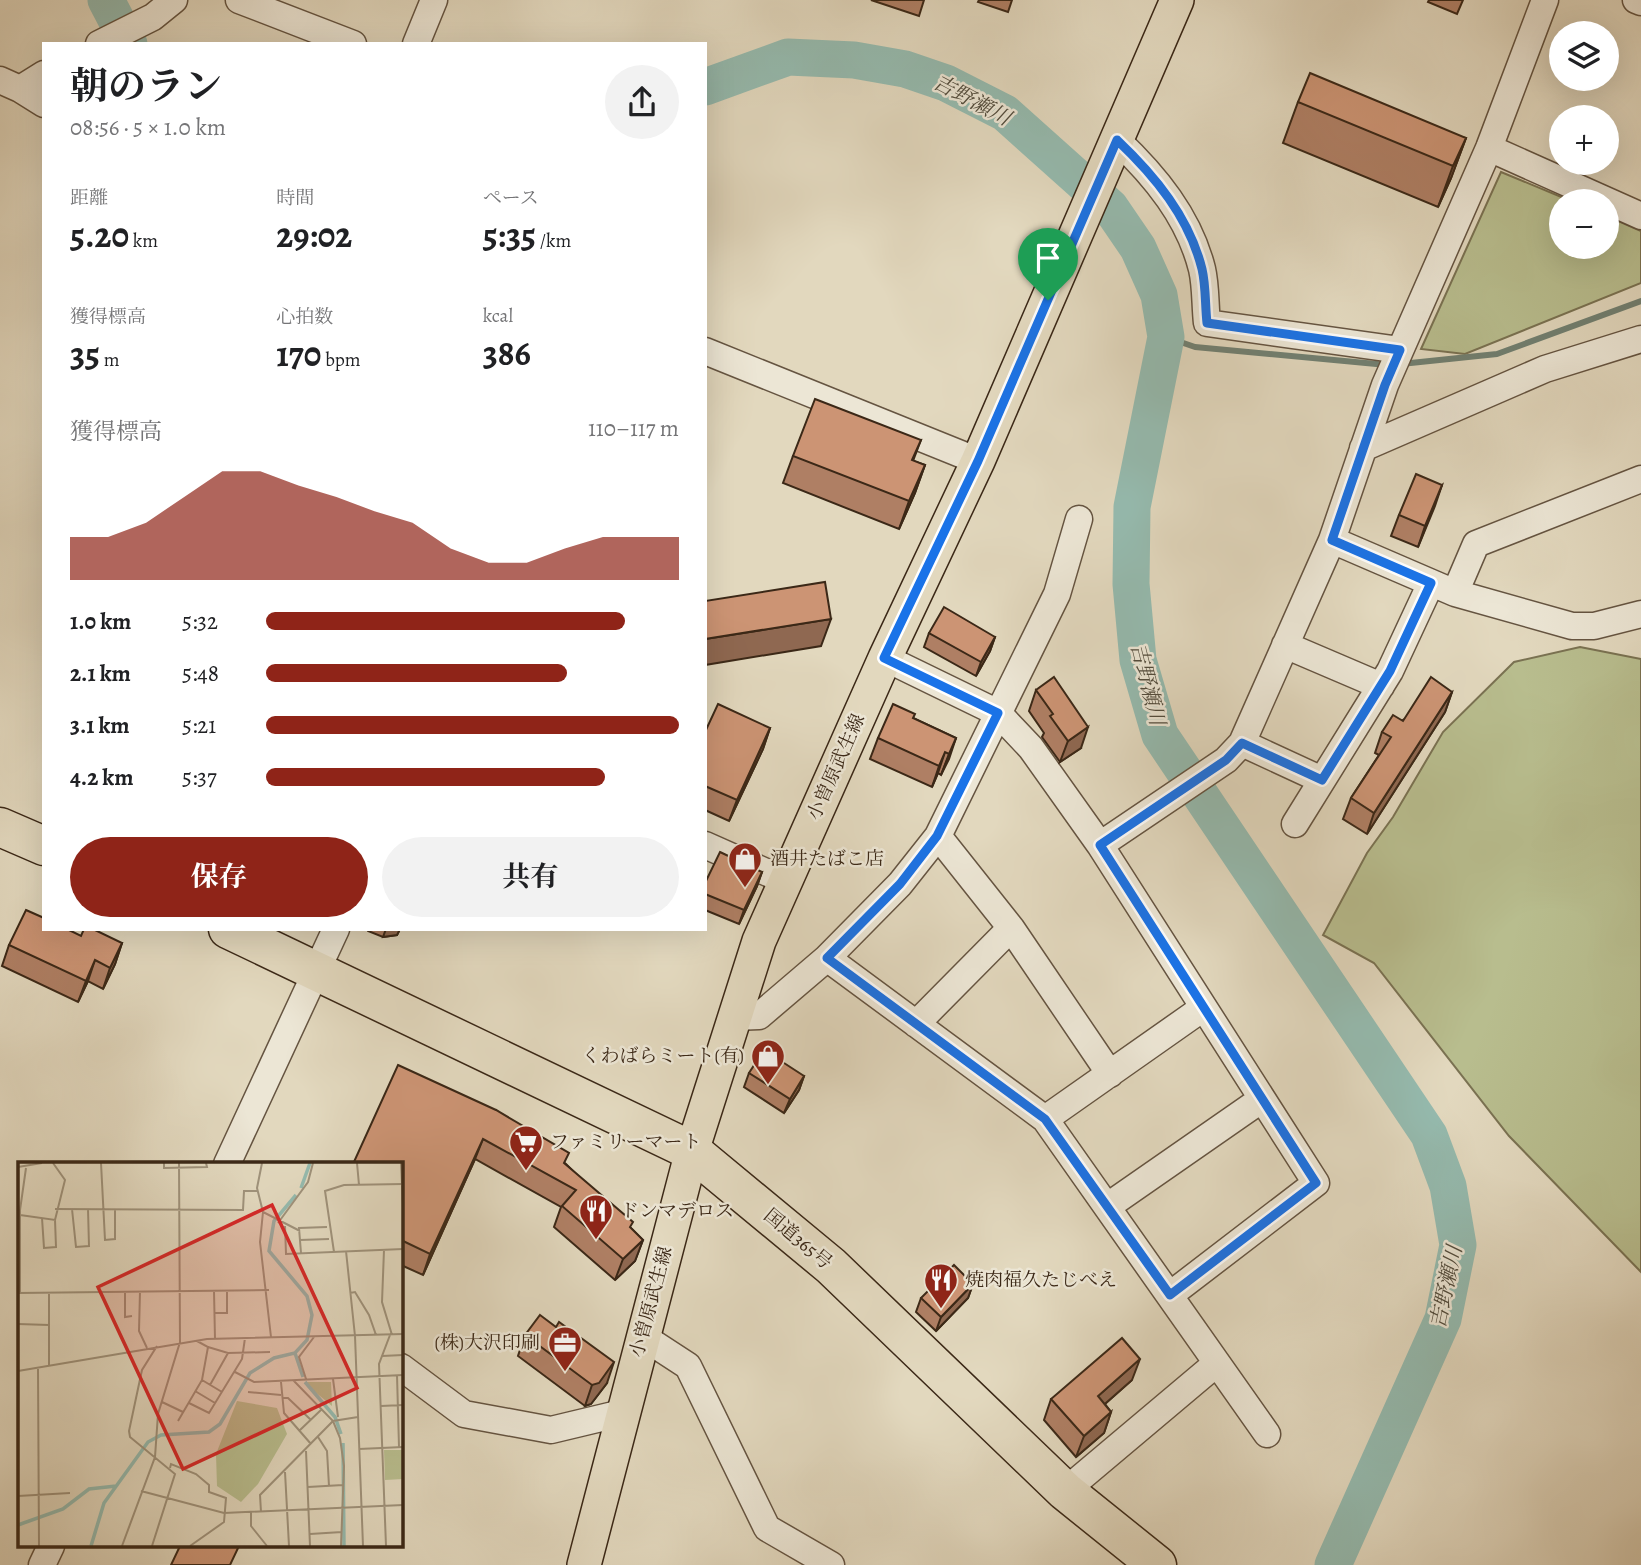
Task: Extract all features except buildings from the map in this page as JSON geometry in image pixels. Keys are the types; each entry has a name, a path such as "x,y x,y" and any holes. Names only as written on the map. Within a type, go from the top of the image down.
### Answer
{"highway":[{"path":"0,827 42,845"},
{"name":"国道365号","path":"232,931 692,1151 831,1266 1065,1491 1157,1565"}],"main road":[{"name":"小曽原武生線","path":"584,1565 692,1151 759,941 884,658 978,461 1177,0"}],"street":[{"path":"102,42 149,8 174,0"},
{"path":"239,0 344,42"},
{"path":"417,42 434,0"},
{"path":"1100,845 1234,752 1332,540 1400,350 1489,148 1545,0"},
{"path":"1636,0 1641,2"},
{"path":"10,84 42,75"},
{"path":"10,84 42,103"},
{"path":"1115,146 1139,160 1178,210 1202,270 1207,323 1400,350"},
{"path":"1489,148 1641,216"},
{"path":"1363,448 1545,369 1641,339"},
{"path":"707,352 978,461"},
{"path":"1295,824 1443,588 1476,544 1641,479"},
{"path":"734,1017 759,1016 827,958 900,884 937,836 1056,594 1079,519"},
{"path":"1332,540 1443,588 1572,626 1594,626 1641,614"},
{"path":"1285,645 1381,685"},
{"path":"884,658 998,713 1031,748 1100,845 1316,1183 1170,1295"},
{"path":"1234,752 1322,780"},
{"path":"937,836 1011,928 1110,1074"},
{"path":"707,846 786,881"},
{"path":"916,1024 1011,928"},
{"path":"228,1162 335,931"},
{"path":"827,958 1045,1119 1267,1434"},
{"path":"1045,1119 1203,1008"},
{"path":"1108,1206 1262,1099"},
{"path":"642,1336 688,1366 767,1528 831,1565"},
{"path":"1065,1491 1217,1363"},
{"path":"402,1368 464,1414 551,1430 622,1413"},
{"path":"42,1565 50,1548"}],"green space":[{"path":"1501,172 1549,192 1549,259 1619,259 1619,221 1641,231 1641,283 1465,354 1421,349"},
{"path":"1580,647 1641,659 1641,1272 1509,1136 1374,963 1323,935 1367,853 1393,817 1443,732 1514,662"}],"waterway":[{"name":"吉野瀬川","path":"106,0 128,42"},
{"name":"吉野瀬川","path":"707,86 788,57 854,60 905,69 946,83 1005,113 1110,207 1138,248 1159,295 1166,337 1132,507 1131,584 1138,660 1160,735 1429,1135 1448,1186 1458,1245 1443,1319 1333,1565"},
{"path":"1401,364 1497,354 1641,301"},
{"path":"1166,337 1195,347 1387,365"}],"place":[{"name":"酒井たばこ店","path":"745,889"},
{"name":"くわばらミート(有)","path":"768,1086"},
{"name":"ファミリーマート","path":"526,1172"},
{"name":"ドンマデロス","path":"596,1241"},
{"name":"焼肉福久たじべえ","path":"941,1310"},
{"name":"(株)大沢印刷","path":"565,1373"}],"route":[{"path":"1117,140 1139,160 1178,210 1202,270 1207,323 1400,350 1385,385 1332,540 1431,583 1390,671 1322,780 1242,743 1226,760 1100,845 1316,1183 1170,1295 1045,1119 827,958 900,884 937,836 998,713 884,658 978,461 1048,300 1117,140"}]}
